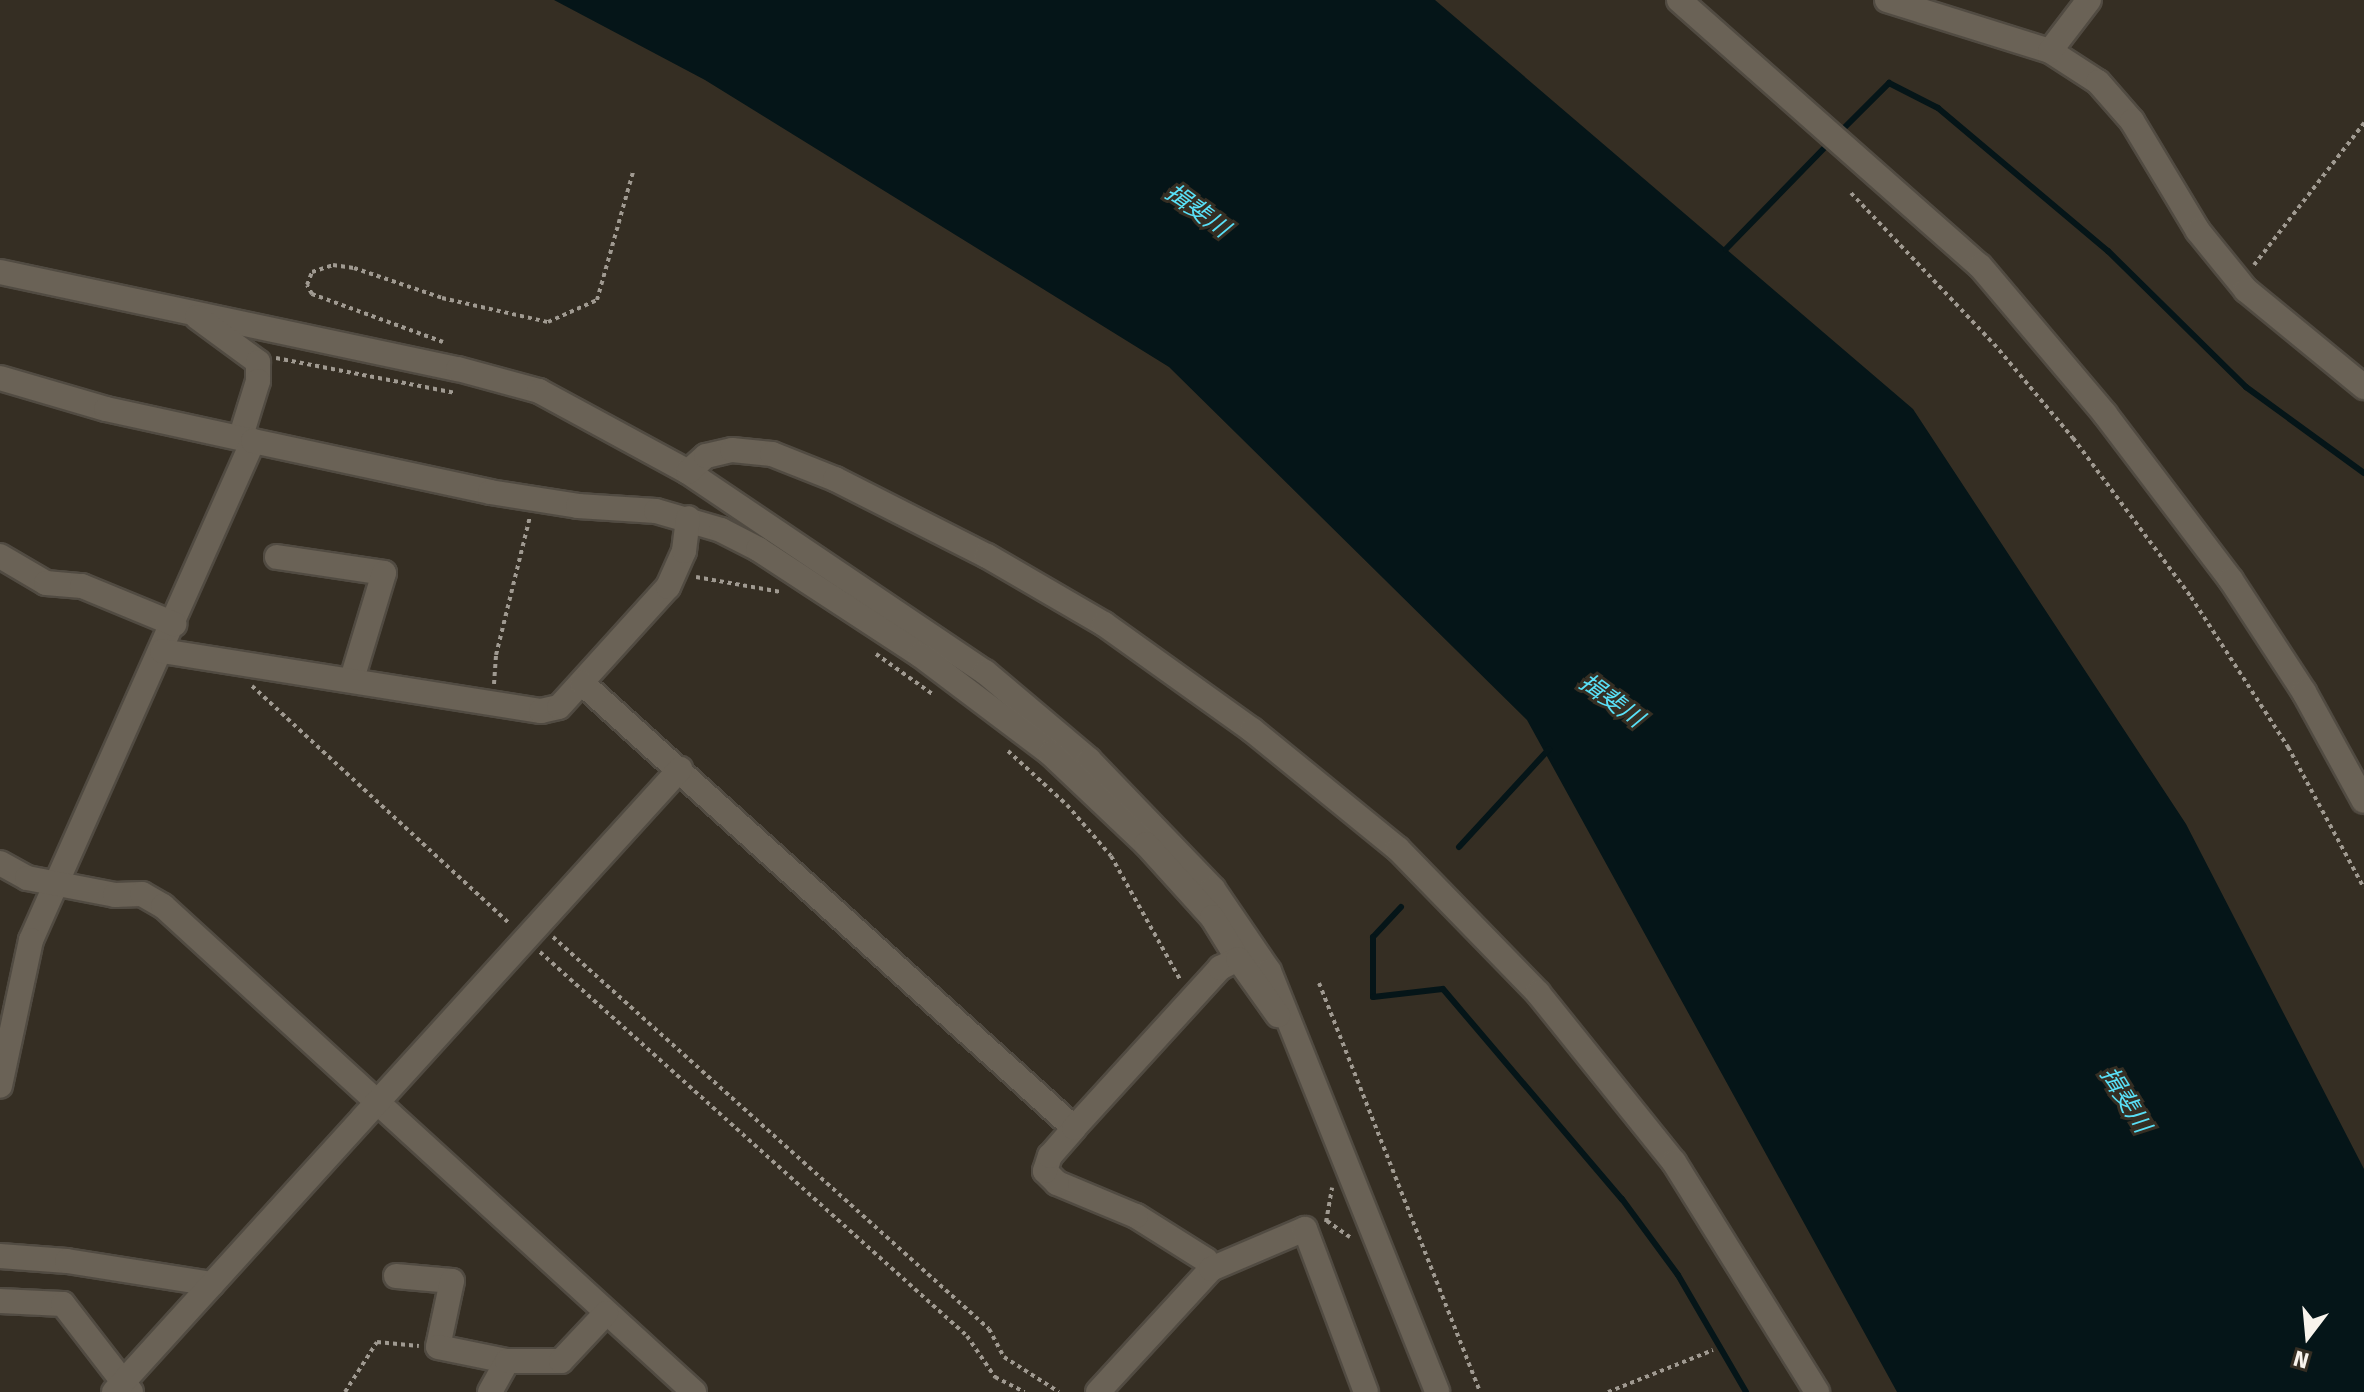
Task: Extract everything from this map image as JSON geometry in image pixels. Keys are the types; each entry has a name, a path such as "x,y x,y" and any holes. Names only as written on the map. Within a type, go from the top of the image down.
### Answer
{"street":[{"path":"1679,0 1980,266 2105,414 2231,580 2304,692 2364,801"},
{"path":"1887,0 2050,51 2098,82 2132,121 2198,231 2240,283 2364,387"},
{"path":"2050,51 2089,0"},
{"path":"0,272 192,311 539,391 688,472 985,672 1089,760 1213,889 1269,971 1291,1019 1437,1392"},
{"path":"0,1086 31,940 174,624 247,439 258,381 258,362 192,311"},
{"path":"0,378 106,409 535,499 688,518 758,549 920,655 1050,753 1146,844 1212,917 1279,1018 1291,1019"},
{"path":"688,472 706,456 732,450 772,454 835,479 987,556 1104,624 1252,730 1398,849 1538,993 1674,1162 1817,1392"},
{"path":"162,651 541,711 559,707 668,587 684,551 688,518"},
{"path":"0,556 46,583 82,586 174,624"},
{"path":"277,557 384,573 352,679"},
{"path":"582,683 1074,1128"},
{"path":"0,1301 63,1304 123,1389 212,1284 680,769"},
{"path":"0,863 27,878 58,885 142,894 163,906 694,1392"},
{"path":"1211,1269 1206,1260 1136,1216 1057,1183 1045,1171 1050,1156 1074,1128 1220,968 1238,959"},
{"path":"1098,1392 1211,1269 1305,1229 1366,1392"},
{"path":"0,1256 67,1261 212,1284"},
{"path":"396,1276 452,1281 438,1347 507,1361 561,1361 606,1313"},
{"path":"490,1392 507,1361"}],"path":[{"path":"2240,283 2364,123"},
{"path":"459,348 312,294 307,285 312,272 333,265 354,268 442,298 548,322 597,300 633,172"},
{"path":"1851,193 2033,391 2191,597 2288,747 2364,888"},
{"path":"258,362 271,357 469,395"},
{"path":"494,702 496,655 535,499"},
{"path":"674,574 748,584 792,598"},
{"path":"863,646 946,704"},
{"path":"224,661 989,1329 1004,1357 1059,1392"},
{"path":"1005,747 1067,805 1111,856 1191,1001"},
{"path":"532,932 967,1336 995,1377 1024,1392"},
{"path":"1319,983 1480,1392"},
{"path":"1307,1233 1327,1221 1334,1178"},
{"path":"345,1392 377,1342 438,1347"},
{"path":"1608,1392 1713,1350"}],"water":[{"name":"揖斐川","path":"554,0 1435,0 1913,409 2186,824 2364,1169 2364,1392 1897,1392 1527,720 1169,367 705,80"}],"waterway":[{"path":"1839,133 1889,83 1938,108 2108,251 2246,387 2364,473"},
{"path":"1726,249 1831,141"},
{"path":"1459,847 1549,749"},
{"path":"1401,907 1373,937 1373,997 1443,989 1622,1199 1678,1275 1746,1392"}]}
